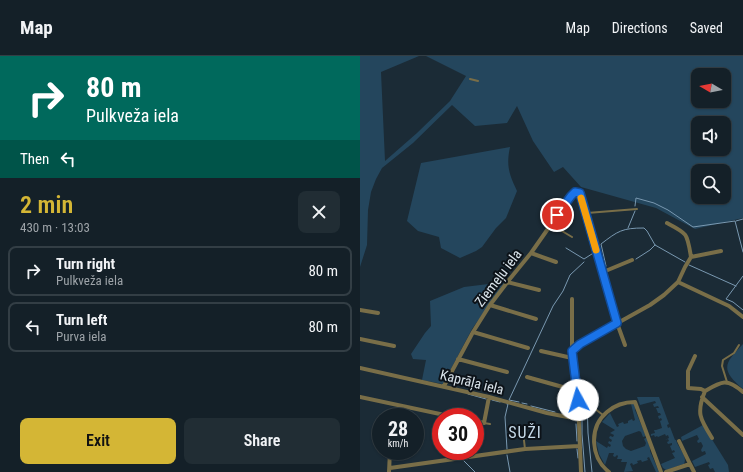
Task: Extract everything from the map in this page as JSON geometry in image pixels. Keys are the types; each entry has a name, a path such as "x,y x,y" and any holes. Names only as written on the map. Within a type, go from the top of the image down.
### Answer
{"street":[{"name":"Ziemeļu iela","path":"444,386 473,332 490,305 575,192 580,193 586,213"},
{"path":"586,213 617,323 625,345"},
{"path":"572,351 580,344 650,305 678,282 691,257 688,236 683,231 666,223"},
{"path":"691,257 721,251"},
{"path":"531,252 556,262"},
{"path":"603,272 632,260"},
{"path":"507,282 539,290"},
{"path":"678,282 729,306 743,317"},
{"path":"572,299 572,358 577,391 581,472"},
{"path":"490,305 536,319"},
{"path":"360,310 378,313"},
{"path":"473,332 528,348"},
{"path":"360,339 394,346"},
{"path":"541,351 572,358"},
{"path":"695,356 688,371 688,388 697,388 704,391"},
{"path":"458,359 508,372"},
{"name":"Kaprāļa iela","path":"360,368 444,386 578,419"},
{"path":"527,377 577,391"},
{"path":"712,438 700,416 704,391 718,383 727,382 735,385 743,392"},
{"path":"360,397 432,412"},
{"path":"484,423 489,397"},
{"path":"702,397 743,435"},
{"path":"609,472 601,464 594,448 596,428 604,416 618,405 627,402 635,402 661,472"},
{"path":"679,441 694,472"},
{"path":"390,460 389,470 525,449 579,446"},
{"path":"666,472 690,464"}],"lane":[{"path":"470,79 478,81"},
{"path":"586,213 637,209"},
{"path":"551,224 572,236"},
{"path":"727,382 722,366 723,360 734,353 739,345"},
{"path":"595,409 604,416"},
{"path":"484,423 490,424"},
{"path":"523,432 525,449"}],"shaded area":[{"path":"360,56 419,56 381,72 385,161 450,101 466,76 426,56 743,56 743,218 695,229 656,208 581,187 563,167 554,172 533,141 517,106 507,123 475,126 452,105 413,143 382,168 371,192 368,210 367,245 360,267"},
{"path":"510,147 508,165 517,191 506,218 496,228 482,247 460,258 441,248 439,237 418,231 407,221 421,163"},
{"path":"505,282 472,329 443,384 422,380 426,360 413,359 411,354 431,326 430,301 464,287"},
{"path":"743,344 743,389 731,376 727,366 732,357"},
{"path":"637,397 659,397 669,424 667,425 668,428 670,427 675,440 684,455 684,464 666,470 663,468 661,464 675,458 672,453 675,452 674,450 672,451 670,446 672,443 668,444 668,439 665,440 669,438 668,435 666,436 665,434 658,437 655,437 654,435 651,436 651,434 655,433 654,430 662,428 660,421 662,420 661,418 659,419 658,416 661,415 658,413 656,408 659,408 658,406 654,407 653,404 656,403 655,401 640,405"},
{"path":"631,404 634,404 636,407 635,410 646,436 643,437 639,431 625,436 622,441 623,446 631,451 645,446 646,443 644,439 647,437 650,451 659,472 656,472 649,457 647,458 648,460 642,462 641,460 637,461 638,463 633,465 632,463 630,464 633,471 624,472 627,462 621,462 622,459 617,459 617,455 615,457 613,456 614,453 609,453 605,465 599,454 596,441 607,448 608,446 610,447 611,445 608,443 612,440 609,438 610,436 613,437 614,435 610,433 615,430 602,422 610,413 617,427 619,426 618,424 623,422 624,424 628,423 628,421 632,419 633,421 635,420"},
{"path":"703,425 728,465 729,472 715,472 713,468 710,469 708,465 710,464 709,462 695,467 692,461 706,454 705,451 702,452 701,450 703,446 701,442 698,443 697,441 699,439 697,435 682,441 681,437"}],"waterway":[{"path":"635,206 636,198 654,203 668,210 693,227 735,221 743,252"},
{"path":"628,228 635,211"},
{"path":"736,221 743,219"},
{"path":"606,266 601,244 621,231 637,228 644,228 655,245 685,262"},
{"path":"636,259 655,245"},
{"path":"566,248 584,259 595,252"},
{"path":"519,402 509,400 553,306 563,291 570,275 584,262"},
{"path":"689,265 736,286"},
{"path":"743,276 726,299 733,302 743,310"},
{"path":"582,388 587,398 588,433 592,472"},
{"path":"582,389 582,434 585,472"},
{"path":"574,392 575,417"},
{"path":"468,394 486,399"},
{"path":"492,400 500,402"},
{"path":"522,403 527,404"},
{"path":"507,404 505,417 507,449"},
{"path":"531,406 555,412"},
{"path":"576,424 577,441"},
{"path":"577,449 578,458"},
{"path":"507,455 510,472"},
{"path":"464,461 475,472"}],"slow traffic":[{"path":"581,198 596,250"}],"district":[{"name":"SUŽI","path":"525,432"}],"route":[{"path":"557,215 575,192 580,193 617,323 580,344 572,351 578,400"}]}
